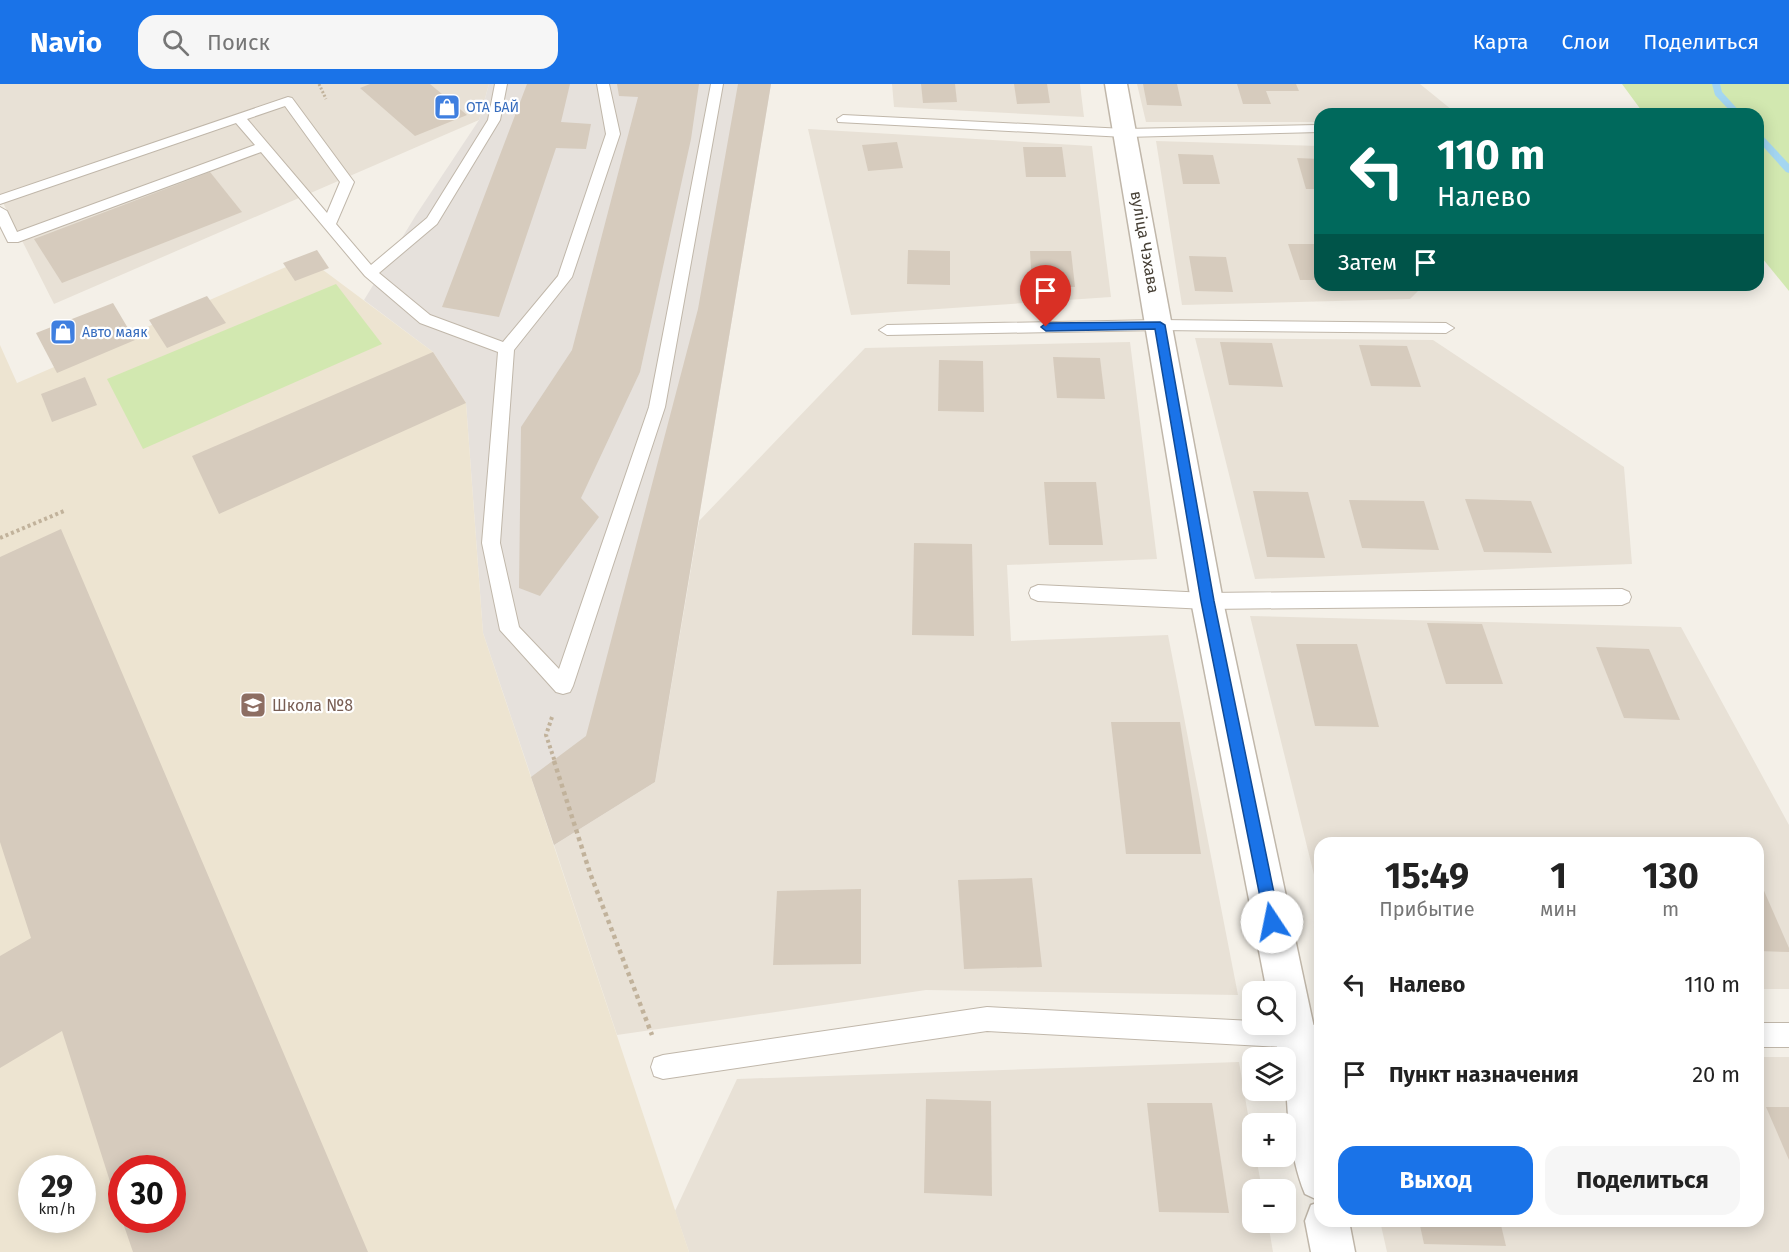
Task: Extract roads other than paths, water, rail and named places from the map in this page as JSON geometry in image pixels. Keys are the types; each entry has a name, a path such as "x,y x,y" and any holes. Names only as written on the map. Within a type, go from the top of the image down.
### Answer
{"street":[{"name":"вуліца Чэхава","path":"1116,84 1207,601 1308,1037 1314,1108"},
{"path":"1328,1227 1333,1252"}],"lane":[{"path":"370,273 432,220 494,120 501,84"},
{"path":"603,84 613,134 565,277 506,349 491,543 510,630 563,686 657,407 717,84"},
{"path":"0,200 288,101 347,182 329,224"},
{"path":"239,118 370,273 425,319 506,349"},
{"path":"843,119 1125,134 1314,129"},
{"path":"0,211 13,239 265,146"},
{"path":"887,330 1160,325 1446,328"},
{"path":"1038,593 1207,601 1622,597"},
{"path":"663,1067 987,1020 1308,1037"},
{"path":"1764,1035 1789,1035"}],"waterway":[{"path":"1716,84 1718,93 1732,108"},
{"path":"1764,143 1789,170"}],"place":[{"name":"ОТА БАЙ","path":"447,107"},
{"name":"Авто маяк","path":"63,332"},
{"name":"Школа №8","path":"253,705"}]}
